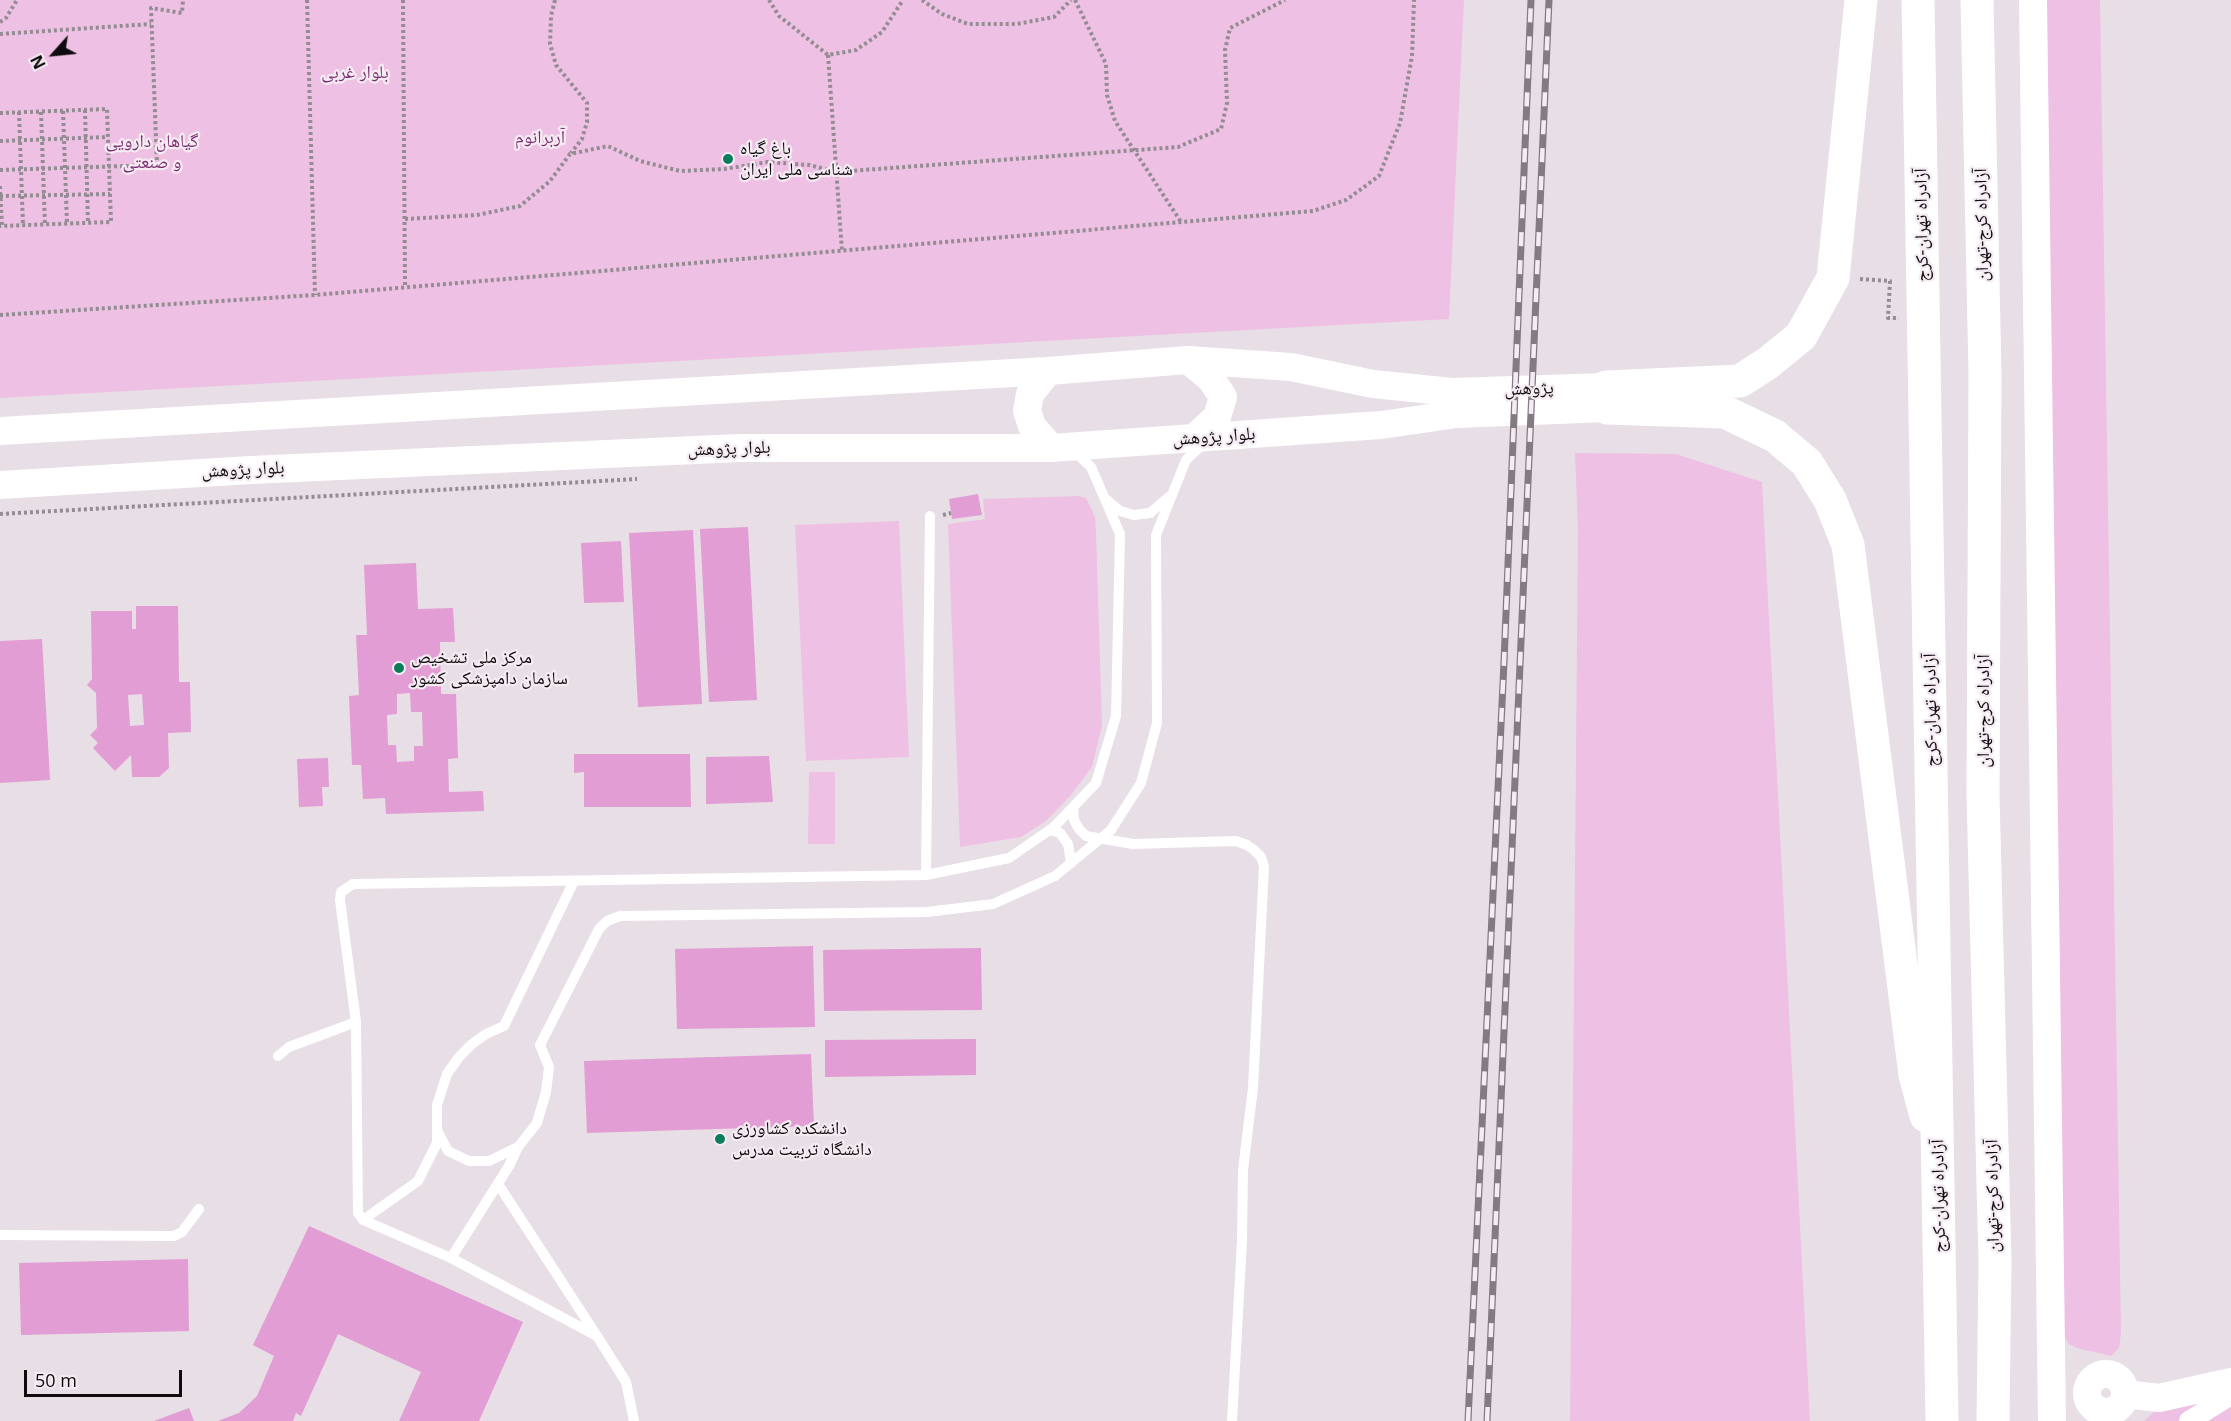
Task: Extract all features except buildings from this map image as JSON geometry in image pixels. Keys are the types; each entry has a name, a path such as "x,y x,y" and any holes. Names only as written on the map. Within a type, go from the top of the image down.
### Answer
{"highway":[{"path":"1607,397 1690,385 1740,381 1768,363 1801,336 1833,278 1861,0"},
{"name":"آزادراه تهران-کرج","path":"1918,0 1942,1421"},
{"name":"آزادراه کرج-تهران","path":"1977,0 1985,374 1983,795 1995,1262 1993,1421"},
{"path":"1607,397 1725,412 1775,436 1806,463 1830,500 1848,545 1915,1075 1939,1163"}],"street":[{"path":"2034,0 2052,1421"},
{"path":"1188,360 1211,379 1223,397 1217,417 1202,438"},
{"path":"0,431 1048,371 1188,360 1291,367 1454,403"},
{"path":"1048,371 1030,394 1027,411 1032,426 1060,447"},
{"name":"پژوهش","path":"1454,403 1607,397"},
{"name":"بلوار پژوهش","path":"0,485 251,470 740,448 1060,447 1381,425 1454,403"},
{"path":"2052,1368 2089,1393"},
{"path":"2062,1421 2089,1393 2098,1375 2111,1374 2122,1382 2127,1407 2231,1382"},
{"path":"2189,1421 2231,1395"}],"lane":[{"path":"451,1258 498,1184 518,1147 537,1123 546,1092 549,1067 540,1045 599,929 607,921 620,916 927,912 993,904 1055,876 1111,830 1141,783 1157,723 1156,535 1186,460 1202,438"},
{"path":"597,1336 451,1258 363,1220 358,1213 356,1022 340,900 341,892 353,884 926,875 1009,858 1050,830 1096,783 1116,716 1120,534 1091,467 1060,447"},
{"path":"1104,498 1120,511 1134,516 1150,513 1173,494"},
{"path":"926,875 930,516"},
{"path":"1073,807 1074,820 1079,830 1086,836 1133,844 1236,842 1254,850 1261,857 1264,866 1253,1088 1243,1170 1242,1240 1232,1421"},
{"path":"1050,830 1060,833 1068,844 1071,863"},
{"path":"363,1220 418,1181 437,1143 437,1105 447,1074 472,1044 486,1034 504,1026 574,881"},
{"path":"278,1056 289,1047 356,1022"},
{"path":"438,1132 448,1151 469,1161 489,1161 518,1147"},
{"path":"498,1184 626,1382 634,1421"},
{"path":"0,1235 174,1236 182,1232 199,1209"}],"path":[{"path":"0,22 6,18 17,0"},
{"path":"0,170 157,165 151,8 182,13 183,0"},
{"path":"307,0 315,295"},
{"path":"403,0 405,287"},
{"path":"405,219 477,215 520,206 550,181 582,139 587,122 587,103 556,65 550,44 551,16 555,0"},
{"path":"778,0 770,2 779,16 828,55 842,251"},
{"path":"828,55 856,50 882,32 903,0"},
{"path":"922,0 942,14 968,24 1017,24 1054,16 1073,0 1106,64 1107,95 1115,121 1181,222"},
{"path":"570,154 608,146 640,161 680,171 724,169 768,162 809,165 836,171 1178,147 1200,140 1221,129 1227,103 1225,50 1230,28 1285,0"},
{"path":"0,315 315,295 1312,211 1346,200 1379,176 1400,123 1412,56 1414,0"},
{"path":"0,34 151,24"},
{"path":"0,113 107,109 111,222 1,226 0,186"},
{"path":"85,110 88,223"},
{"path":"63,111 67,224"},
{"path":"19,112 23,225"},
{"path":"41,112 45,225"},
{"path":"0,141 108,137"},
{"path":"0,196 110,194"},
{"path":"1887,318 1890,281"},
{"path":"0,514 645,479"}],"green space":[{"name":"باغ گیاه‌ شناسی ملی ایران","path":"0,0 1464,0 1449,319 0,398"},
{"path":"2046,0 2100,0 2121,1333 2119,1348 2111,1356 2077,1348 2069,1344 2063,1335"},
{"path":"1575,453 1676,454 1762,482 1810,1421 1570,1421 1578,529"},
{"path":"1078,496 1086,498 1091,508 1095,517 1096,533 1102,726 1092,767 1071,795 1046,821 1021,837 960,847 948,524 985,519 983,499"},
{"path":"899,521 909,757 806,761 795,525"},
{"path":"809,772 835,772 835,844 808,844"},
{"path":"2231,1394 2231,1421 2144,1421 2156,1410"}],"railway":[{"path":"1468,1421 1504,662 1531,0"},
{"path":"1487,1421 1549,0"}],"place":[{"name":"باغ گیاه‌ شناسی ملی ایران","path":"728,159"},
{"name":"مرکز ملی تشخیص سازمان دامپزشکی کشور","path":"399,668"},
{"name":"دانشکده کشاورزی دانشگاه تربیت مدرس","path":"720,1139"}],"park label":[{"name":"بلوار غربی","path":"355,73"},
{"name":"آربرانوم","path":"540,138"},
{"name":"گیاهان دارویی و صنعتی","path":"152,152"}]}
